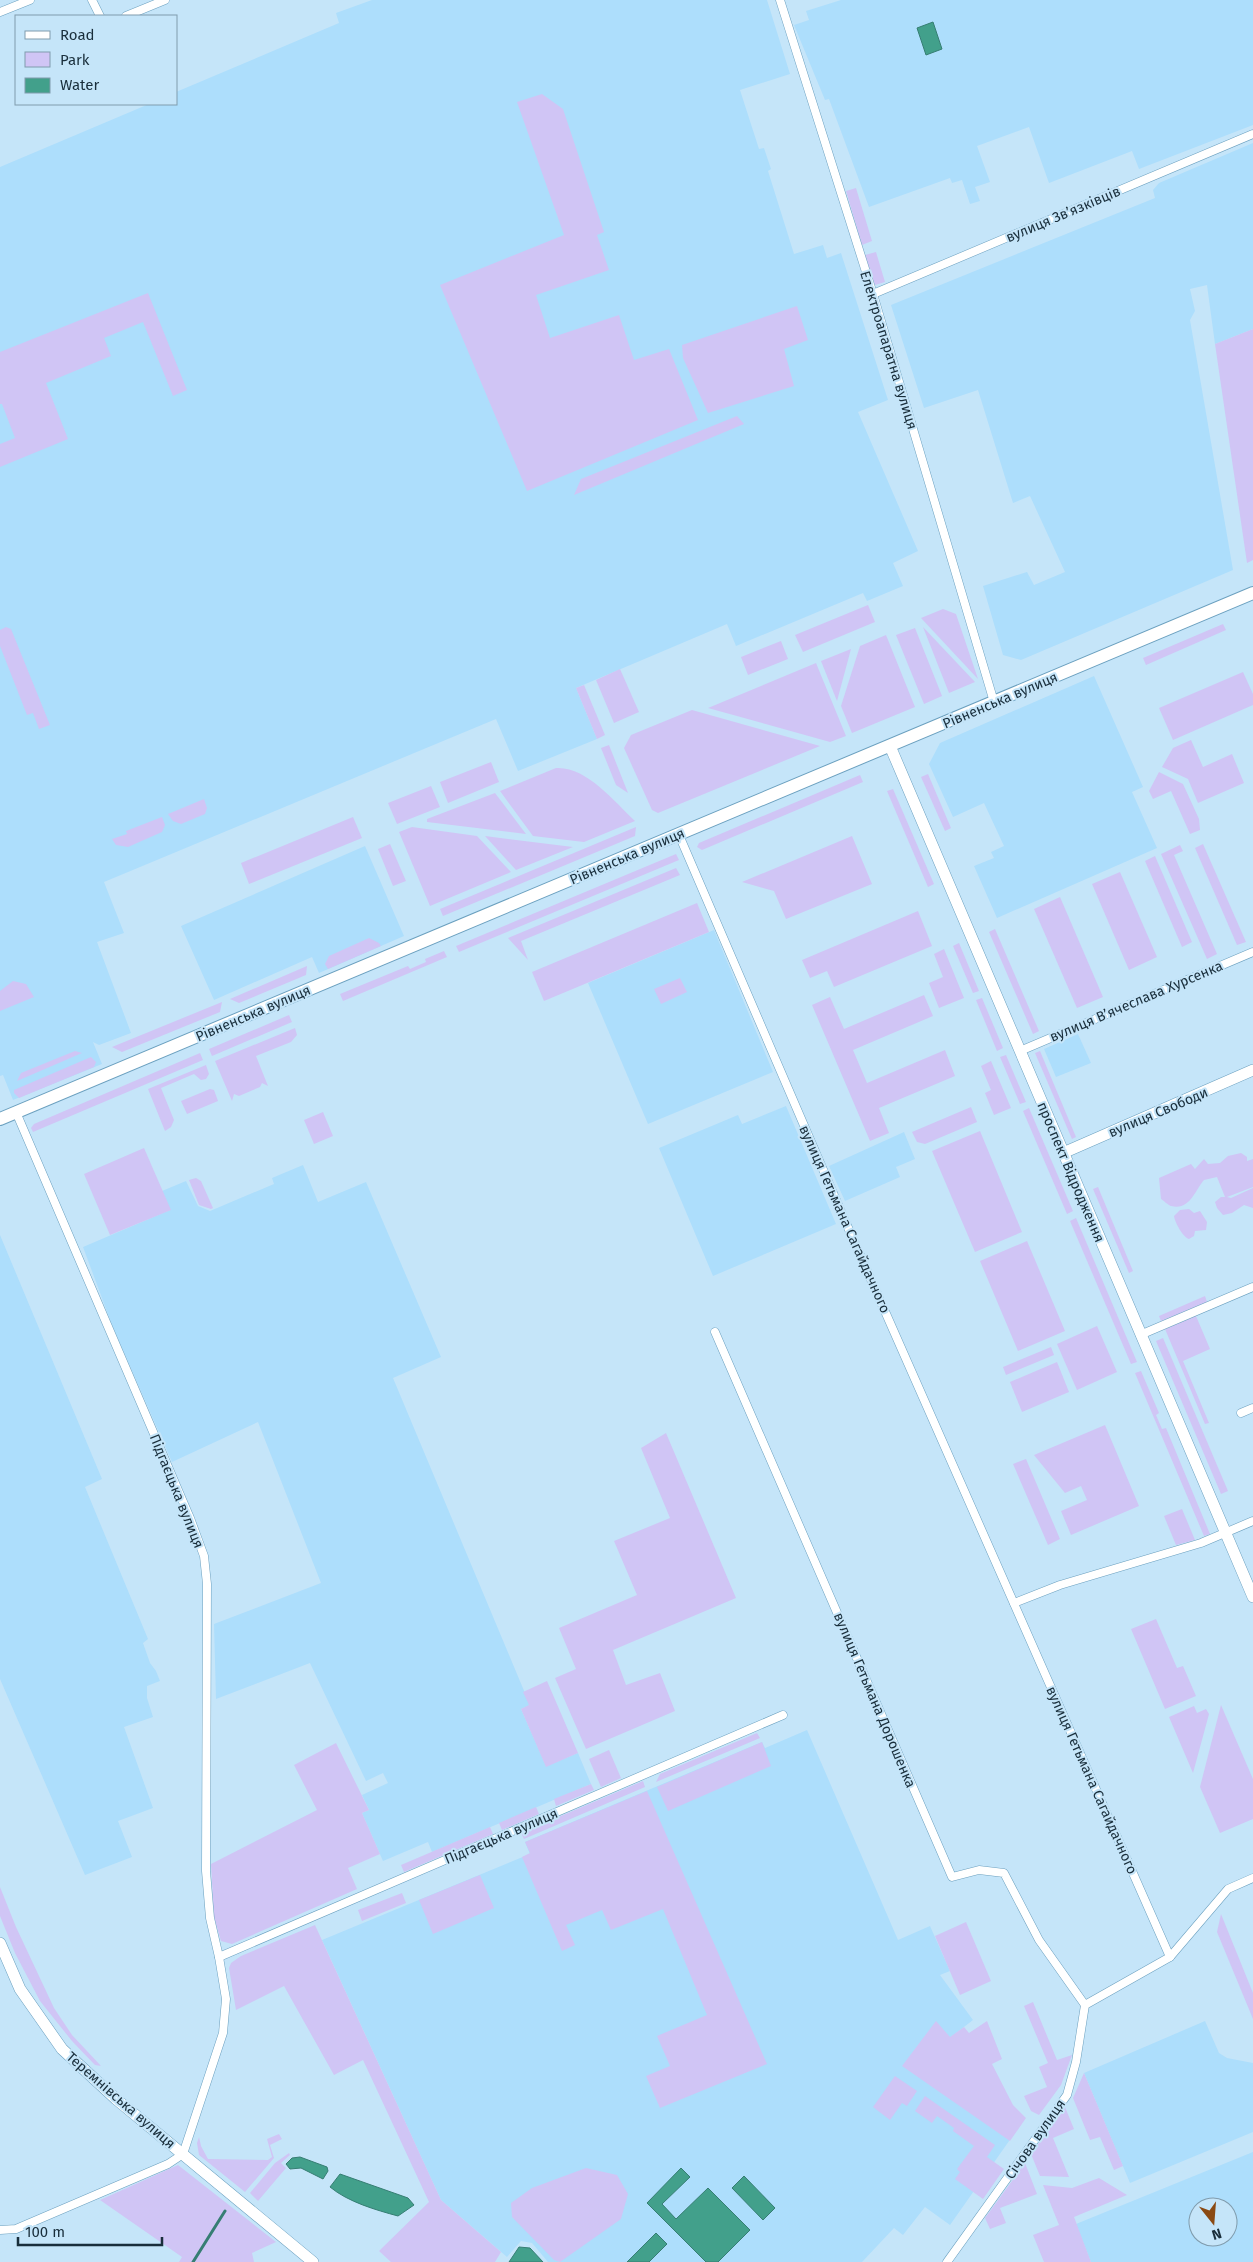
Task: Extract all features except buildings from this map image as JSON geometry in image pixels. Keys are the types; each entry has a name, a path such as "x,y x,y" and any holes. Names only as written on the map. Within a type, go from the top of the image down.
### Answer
{"main road":[{"name":"Рівненська вулиця","path":"0,1118 1253,593"},
{"name":"проспект Відродження","path":"890,746 1253,1597"},
{"name":"вулиця Свободи","path":"1063,1153 1253,1070"},
{"name":"Теремнівська вулиця","path":"0,1943 20,1989 62,2049 116,2099 313,2262"}],"street":[{"path":"0,12 30,0"},
{"path":"92,0 100,15"},
{"path":"128,15 165,0"},
{"name":"Електроапаратна вулиця","path":"780,0 873,294 994,702"},
{"name":"вулиця Звʼязківців","path":"873,294 1253,134"},
{"name":"вулиця Гетьмана Сагайдачного","path":"679,834 820,1163 1170,1957"},
{"name":"вулиця Вʼячеслава Хурсенка","path":"1020,1051 1253,952"},
{"name":"Підгаєцька вулиця","path":"16,1112 190,1518 204,1556 207,1633 206,1871 210,1918 226,1999 223,2033 183,2154"},
{"path":"1140,1334 1253,1287"},
{"name":"вулиця Гетьмана Дорошенка","path":"715,1332 952,1877 979,1870 1004,1873 1039,1940 1084,2006"},
{"path":"1241,1413 1253,1408"},
{"path":"1014,1603 1060,1585 1201,1543 1253,1521"},
{"name":"Підгаєцька вулиця","path":"219,1957 783,1715"},
{"path":"1084,2006 1170,1957 1228,1889 1253,1878"},
{"name":"Січова вулиця","path":"947,2262 1067,2095 1076,2062 1084,2006"},
{"name":"Теремнівська вулиця","path":"0,2230 16,2229 168,2164 183,2154"}],"shaded area":[{"path":"372,0 767,0 790,74 740,90 759,149 764,148 771,169 768,171 794,254 823,245 827,258 841,253 888,400 858,412 918,551 893,563 903,586 867,601 863,593 736,646 727,624 576,688 597,739 518,771 496,719 104,882 124,933 97,942 131,1033 99,1045 93,1042 102,1064 13,1100 3,1075 0,1076 0,167 147,105 178,105 178,91 339,23 336,13"},
{"path":"841,0 1253,0 1253,125 1139,169 1132,151 1049,183 1029,127 977,146 990,182 975,187 980,201 970,204 962,180 952,183 950,178 869,207 829,99 825,100 794,25 809,20 806,11"},
{"path":"1253,143 1253,329 1215,344 1207,285 1190,289 1195,311 1190,320 1233,570 1021,660 1003,655 983,586 1027,572 1034,585 1065,572 1030,496 1013,503 978,390 924,408 891,305 1155,198 1153,190 1159,183"},
{"path":"1094,676 1143,787 1132,792 1157,848 997,918 974,866 994,858 991,852 1004,846 984,803 953,817 929,764 940,743"},
{"path":"365,846 404,936 319,973 312,957 214,1000 181,926"},
{"path":"714,930 773,1072 648,1124 588,983"},
{"path":"1078,1034 1091,1063 1056,1077 1044,1049"},
{"path":"786,1106 836,1224 713,1276 659,1148 738,1115 742,1124"},
{"path":"904,1132 915,1159 896,1167 900,1177 845,1201 829,1166"},
{"path":"303,1165 318,1202 366,1182 441,1357 393,1378 530,1705 521,1709 546,1766 578,1753 591,1784 432,1852 428,1842 383,1861 362,1813 369,1810 362,1795 388,1783 383,1773 366,1781 310,1663 216,1699 214,1624 321,1583 258,1422 172,1462 112,1325 83,1247 170,1210 162,1191 186,1181 198,1206 210,1211 274,1184 272,1178"},
{"path":"0,1235 102,1479 85,1487 148,1639 143,1643 150,1663 160,1681 147,1686 147,1698 153,1717 124,1727 153,1808 118,1821 132,1857 85,1875 0,1679"},
{"path":"807,1730 898,1940 930,1926 950,1971 940,1975 973,2020 951,2037 1021,2124 950,2225 925,2207 903,2235 894,2228 862,2262 548,2262 532,2243 521,2241 507,2257 441,2200 322,1940 530,1854 525,1842 762,1742 765,1748"},
{"path":"1205,2021 1219,2053 1227,2058 1253,2063 1253,2132 1130,2183 1084,2073"},
{"path":"1253,2152 1253,2262 1091,2262 1076,2224"}],"green space":[{"path":"542,94 563,109 604,232 597,235 609,270 536,295 550,338 619,315 634,360 669,349 698,420 527,491 440,285 564,235 517,102"},
{"path":"856,188 872,241 862,245 846,191"},
{"path":"876,252 885,282 875,285 865,255"},
{"path":"148,293 187,390 173,396 143,322 104,338 111,356 46,383 68,439 0,467 0,444 15,438 2,404 0,404 0,352"},
{"path":"797,306 808,340 784,349 794,386 708,413 683,358 682,345"},
{"path":"1253,329 1253,560 1247,563 1215,344"},
{"path":"737,416 744,424 574,495 581,479"},
{"path":"868,605 875,622 803,652 795,635"},
{"path":"943,609 956,614 978,679 921,618"},
{"path":"1223,624 1226,630 1146,665 1143,658"},
{"path":"6,627 11,629 50,725 39,729 33,713 27,715 0,646 0,630"},
{"path":"923,627 975,682 949,693"},
{"path":"915,628 942,696 924,704 896,635"},
{"path":"886,635 915,707 852,733 841,706 860,646"},
{"path":"781,641 788,659 748,675 741,657"},
{"path":"851,649 837,701 821,661"},
{"path":"816,663 846,736 830,742 708,708"},
{"path":"620,669 639,712 614,723 596,680"},
{"path":"1243,672 1253,694 1253,705 1173,740 1159,708"},
{"path":"584,685 605,735 597,739 576,688"},
{"path":"692,710 820,746 658,813 652,810 624,748 631,735"},
{"path":"1191,740 1203,767 1232,754 1244,783 1198,803 1188,779 1162,767 1173,748"},
{"path":"609,745 628,793 616,785 601,748"},
{"path":"491,762 499,782 448,803 440,782"},
{"path":"556,768 567,769 589,779 609,795 635,821 584,842 533,836 500,791"},
{"path":"1159,772 1183,784 1199,819 1200,830 1190,834 1171,791 1153,799 1149,791"},
{"path":"928,774 951,828 945,831 921,777"},
{"path":"860,775 863,782 702,850 697,847 699,843"},
{"path":"431,786 440,807 397,824 388,803"},
{"path":"893,789 934,884 928,887 887,791"},
{"path":"495,793 526,834 427,822 427,819"},
{"path":"204,799 207,808 205,814 181,824 173,821 168,814"},
{"path":"162,817 165,825 162,832 128,847 116,845 112,839 127,834 126,831"},
{"path":"353,817 362,838 249,884 241,863"},
{"path":"412,827 477,836 511,872 430,906 399,832"},
{"path":"636,827 635,836 443,916 440,909"},
{"path":"485,836 573,847 516,870"},
{"path":"852,836 872,884 786,919 774,891 742,882"},
{"path":"390,844 406,881 393,886 378,849"},
{"path":"1203,844 1246,942 1237,945 1195,848"},
{"path":"1180,845 1183,851 1174,855 1217,954 1207,959 1161,854"},
{"path":"676,854 679,860 459,952 456,946"},
{"path":"1155,856 1192,942 1182,947 1145,861"},
{"path":"676,868 680,875 521,941 528,960 508,938"},
{"path":"1120,872 1157,957 1129,970 1092,884"},
{"path":"1060,897 1103,997 1077,1008 1034,909"},
{"path":"697,903 709,932 544,1001 532,972"},
{"path":"918,911 932,946 834,987 827,971 810,978 802,960"},
{"path":"995,929 1039,1031 1033,1034 989,932"},
{"path":"369,938 381,946 328,969 325,964 329,956"},
{"path":"959,943 979,991 973,993 953,946"},
{"path":"944,949 964,998 939,1008 929,983 943,977 934,954"},
{"path":"444,951 447,957 343,1001 340,994 408,966 410,969 426,962 425,959"},
{"path":"307,966 306,975 239,1003 230,999"},
{"path":"680,978 687,992 661,1004 654,989"},
{"path":"13,981 26,984 34,997 0,1011 0,991"},
{"path":"924,995 933,1016 853,1050 867,1083 945,1050 955,1076 879,1108 889,1133 870,1141 812,1005 830,997 844,1029"},
{"path":"982,998 1003,1048 997,1051 976,1000"},
{"path":"222,1002 220,1012 122,1052 112,1047"},
{"path":"289,1015 292,1022 212,1056 209,1049"},
{"path":"295,1028 297,1035 291,1042 256,1056 268,1086 262,1083 260,1087 239,1096 234,1094 232,1101 215,1061"},
{"path":"75,1051 82,1053 17,1081 21,1073"},
{"path":"1040,1051 1076,1137 1072,1139 1035,1053"},
{"path":"200,1053 203,1060 33,1132 31,1128 34,1124"},
{"path":"1006,1055 1026,1102 1020,1104 1000,1057"},
{"path":"91,1057 96,1062 94,1067 19,1098 14,1093 14,1090"},
{"path":"991,1061 1011,1108 994,1115 985,1093 991,1090 981,1066"},
{"path":"206,1065 209,1074 206,1079 201,1080 194,1074 161,1088 174,1120 171,1127 165,1131 148,1089"},
{"path":"210,1089 214,1090 218,1101 187,1114 181,1101"},
{"path":"971,1107 977,1122 925,1144 917,1142 912,1132"},
{"path":"1029,1108 1073,1211 1067,1214 1023,1111"},
{"path":"323,1112 333,1136 314,1144 304,1120"},
{"path":"980,1131 1022,1232 975,1252 932,1151"},
{"path":"144,1148 171,1210 110,1235 84,1174"},
{"path":"1241,1153 1247,1157 1247,1161 1253,1159 1253,1187 1227,1197 1231,1198 1253,1188 1253,1208 1244,1205 1232,1213 1223,1215 1215,1202 1221,1197 1225,1197 1217,1177 1204,1180 1191,1199 1178,1207 1171,1206 1161,1199 1159,1178 1191,1164 1195,1169 1204,1159 1208,1164 1220,1163 1228,1156"},
{"path":"196,1178 201,1181 213,1208 199,1205 189,1180"},
{"path":"1098,1187 1133,1271 1129,1273 1093,1189"},
{"path":"1189,1209 1194,1213 1200,1211 1207,1222 1206,1230 1195,1231 1194,1236 1189,1239 1184,1236 1174,1216 1180,1210"},
{"path":"1076,1218 1137,1362 1131,1364 1070,1221"},
{"path":"1027,1241 1065,1331 1018,1351 980,1261"},
{"path":"1205,1296 1207,1302 1161,1321 1159,1316"},
{"path":"1196,1316 1210,1349 1183,1361 1209,1423 1205,1424 1165,1329"},
{"path":"1097,1326 1117,1372 1077,1390 1057,1344"},
{"path":"1163,1338 1228,1491 1221,1494 1156,1341"},
{"path":"1051,1347 1054,1355 1006,1375 1003,1367"},
{"path":"1057,1362 1069,1392 1022,1412 1010,1382"},
{"path":"1141,1371 1159,1413 1156,1415 1162,1429 1166,1428 1210,1534 1204,1536 1135,1373"},
{"path":"1105,1425 1139,1506 1071,1535 1061,1511 1087,1500 1081,1486 1065,1493 1034,1455"},
{"path":"666,1433 736,1598 613,1650 626,1685 660,1673 675,1711 586,1749 555,1678 576,1669 559,1628 637,1595 614,1541 670,1518 641,1448"},
{"path":"1026,1459 1060,1539 1048,1545 1013,1464"},
{"path":"1182,1509 1195,1540 1176,1545 1164,1516"},
{"path":"1156,1619 1177,1668 1183,1666 1196,1696 1165,1709 1131,1629"},
{"path":"547,1681 578,1753 546,1767 521,1709 529,1705 523,1692"},
{"path":"1221,1705 1253,1779 1253,1819 1220,1833 1200,1787"},
{"path":"1194,1706 1197,1713 1206,1709 1209,1714 1193,1773 1169,1717"},
{"path":"757,1733 760,1738 656,1782 660,1774"},
{"path":"762,1742 771,1766 668,1811 657,1787"},
{"path":"336,1743 369,1810 362,1813 380,1854 348,1868 357,1889 232,1944 221,1941 214,1917 211,1864 317,1810 294,1765"},
{"path":"609,1750 621,1778 601,1787 589,1759"},
{"path":"643,1781 645,1787 524,1839 521,1833"},
{"path":"591,1784 594,1790 556,1806 554,1799"},
{"path":"647,1791 767,2064 660,2108 646,2076 670,2066 657,2036 707,2015 663,1909 611,1930 602,1910 566,1925 575,1945 562,1951 522,1857 530,1853 525,1842"},
{"path":"536,1807 539,1814 502,1830 499,1823"},
{"path":"490,1827 493,1834 404,1872 401,1865"},
{"path":"480,1875 494,1908 433,1934 419,1900"},
{"path":"0,1887 16,1927 54,2008 72,2035 101,2066 95,2065 72,2041 40,2001 15,1953 0,1916"},
{"path":"402,1893 406,1903 362,1921 358,1910"},
{"path":"1221,1914 1253,1993 1253,2019 1217,1932"},
{"path":"966,1922 991,1981 960,1995 935,1936"},
{"path":"315,1925 441,2200 501,2252 495,2262 391,2262 379,2251 429,2202 363,2060 334,2075 284,1986 236,2010 229,1968 231,1963 241,1956"},
{"path":"1033,2002 1057,2060 1072,2055 1061,2085 1039,2115 1031,2111 1024,2096 1047,2087 1039,2067 1048,2063 1024,2006"},
{"path":"936,2021 950,2037 964,2027 969,2033 987,2021 1002,2059 992,2064 1013,2105 1026,2118 1010,2141 902,2066"},
{"path":"1084,2073 1123,2166 1114,2170 1100,2137 1090,2140 1073,2098"},
{"path":"895,2076 917,2091 907,2106 902,2103 890,2120 873,2107"},
{"path":"925,2096 995,2145 987,2157 1004,2169 983,2199 955,2179 960,2172 957,2169 974,2146 953,2131 954,2128 937,2116 932,2123 915,2111"},
{"path":"1065,2107 1074,2129 1053,2138 1069,2177 1040,2176 1031,2154"},
{"path":"279,2134 282,2139 270,2145 274,2158 245,2192 199,2155 197,2143 199,2137 201,2146 208,2159 268,2160 272,2157 267,2139"},
{"path":"289,2153 290,2155 281,2163 286,2168 258,2201 250,2193 275,2163"},
{"path":"1025,2163 1037,2194 1000,2208 1006,2223 990,2229 985,2218"},
{"path":"178,2165 276,2242 252,2253 254,2262 179,2262 182,2257 100,2200"},
{"path":"586,2168 617,2175 628,2194 621,2219 560,2262 554,2260 512,2217 511,2203 532,2188"},
{"path":"1099,2178 1127,2195 1074,2217 1091,2262 1044,2262 1033,2235 1059,2225 1043,2185 1072,2188"}],"water":[{"path":"933,22 942,49 926,55 917,28"},
{"path":"300,2157 327,2167 328,2171 323,2179 301,2168 290,2169 286,2164 292,2158"},
{"path":"681,2168 690,2177 662,2204 676,2219 708,2188 750,2230 718,2262 706,2262 647,2203"},
{"path":"340,2174 408,2198 414,2205 398,2216 354,2201 330,2187"},
{"path":"744,2176 775,2208 763,2220 732,2188"},
{"path":"656,2233 667,2244 649,2262 627,2262"},
{"path":"519,2247 530,2248 543,2262 509,2262"}],"waterway":[{"path":"193,2262 225,2211"}]}
